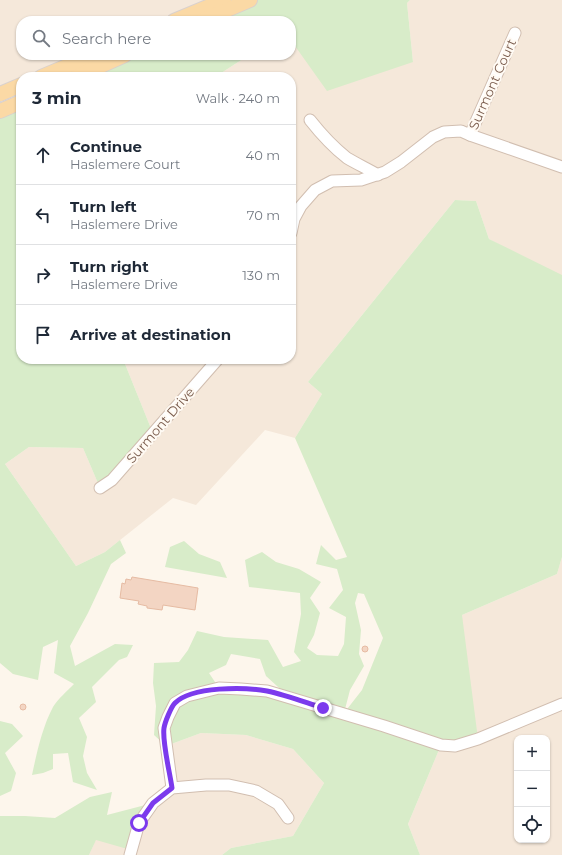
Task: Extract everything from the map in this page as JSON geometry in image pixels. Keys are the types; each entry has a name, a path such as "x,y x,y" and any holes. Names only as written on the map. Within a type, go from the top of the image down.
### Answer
{"main road":[{"path":"186,16 224,0"},
{"path":"213,16 250,0"},
{"path":"52,72 81,60"},
{"path":"87,72 114,60"},
{"path":"0,94 16,87"},
{"path":"0,112 16,104"}],"street":[{"name":"Surmont Court","path":"470,135 515,33"},
{"path":"310,120 342,154 378,175"},
{"path":"296,213 315,190 332,181 361,180 385,172 401,162 433,137 444,132 461,131 562,167"},
{"name":"Surmont Drive","path":"100,488 112,480 214,364"},
{"path":"172,788 164,728 168,717 175,703 187,696 219,688 241,688 267,691 384,726 441,745 455,746 478,739 562,704"},
{"path":"130,855 139,823 153,803 172,788 206,785 230,785 256,791 278,804 288,818"}],"shaded area":[{"path":"0,0 224,0 186,16 16,16 16,60 81,60 53,72 16,72 16,87 0,94"},
{"path":"410,0 562,0 562,279 489,239 476,201 455,200 308,382 322,394 295,438 265,430 196,505 173,498 105,552 76,566 5,464 29,447 83,448 100,488 152,435 150,426 125,364 296,364 296,72 223,72 241,60 296,60 296,46 413,62 407,3"},
{"path":"562,557 562,855 420,855 408,824 441,745 462,615 557,574"},
{"path":"201,733 246,735 293,749 324,783 293,836 231,848 222,855 89,855 96,839 139,823 172,788 166,746"}],"green space":[{"path":"250,0 410,0 407,3 413,62 327,91 296,47 296,16 213,16"},
{"path":"114,60 241,60 223,72 87,72"},
{"path":"16,104 16,364 125,364 150,426 152,435 100,488 83,448 29,447 5,464 76,566 105,552 120,540 126,553 111,564 88,613 70,646 75,666 115,644 133,645 127,657 119,660 92,687 96,702 79,718 87,737 83,756 87,773 97,790 73,782 68,753 53,754 53,769 32,775 40,740 49,715 57,701 74,684 54,673 58,640 43,647 38,680 13,674 0,663 0,111"},
{"path":"455,200 476,201 489,239 562,275 562,557 557,574 462,615 478,739 441,745 408,824 420,855 222,855 231,848 293,836 324,783 293,749 246,735 201,733 166,746 154,735 156,706 153,683 154,663 179,662 188,650 197,631 224,637 268,640 283,667 301,661 294,652 301,614 300,593 249,587 245,560 262,552 276,562 299,569 321,582 310,598 320,613 314,635 307,648 317,655 338,656 344,644 346,617 329,608 343,590 337,569 316,564 321,545 336,560 347,557 295,438 322,394 308,382","holes":["358,593 364,594 383,638 362,690 344,713 350,690 364,666 359,654 361,630 355,603","231,654 260,659 266,676 289,697 219,688 209,673 226,665"]},
{"path":"184,541 199,554 220,562 227,578 165,567 170,547"},
{"path":"0,721 12,724 23,736 5,753 16,773 11,791 0,796"},
{"path":"112,792 107,815 153,803 131,850 96,840 89,855 0,855 0,816 55,818 90,797"}],"building":[{"path":"132,577 198,588 195,610 163,605 162,610 147,608 147,606 138,604 139,601 120,598 122,583 125,584 126,579 131,580"},
{"path":"365,646 368,649 365,652 362,649"},
{"path":"23,704 26,707 23,710 20,707"}],"route":[{"path":"139,823 153,803 172,788 164,728 175,703 187,696 219,688 241,688 267,691 323,708"}]}
